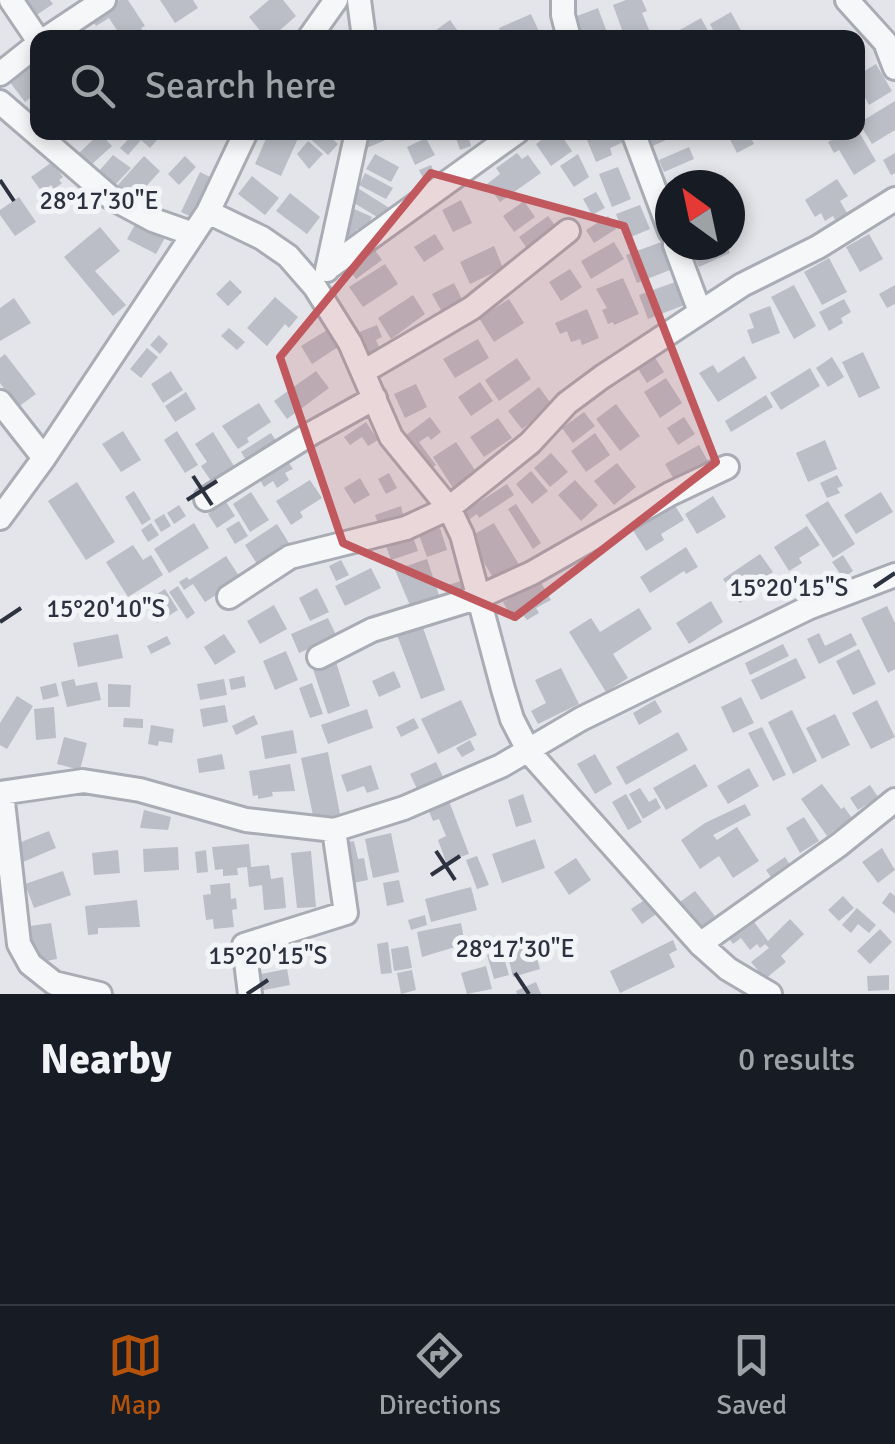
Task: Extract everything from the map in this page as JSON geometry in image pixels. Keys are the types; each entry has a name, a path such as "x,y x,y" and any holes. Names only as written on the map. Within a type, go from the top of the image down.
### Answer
{"street":[{"path":"11,0 30,30"},
{"path":"59,30 104,0"},
{"path":"315,30 336,0"},
{"path":"360,0 363,30"},
{"path":"563,0 566,30"},
{"path":"847,0 890,40 895,68"},
{"path":"0,74 30,49"},
{"path":"0,102 30,128"},
{"path":"44,140 110,197 152,220 193,234"},
{"path":"0,518 208,212 242,140"},
{"path":"331,266 356,140"},
{"path":"315,287 331,266 505,140"},
{"path":"636,140 655,191"},
{"path":"229,597 290,557 406,528 449,508 530,442 567,403 742,284 818,247 895,200"},
{"path":"208,212 262,238 288,256 315,287 350,343 399,449 449,508 462,535 502,689 529,752 700,944 728,969 770,994"},
{"path":"363,372 472,308 568,231"},
{"path":"681,260 700,312"},
{"path":"206,499 375,398"},
{"path":"0,402 44,458"},
{"path":"319,657 372,630 479,597 532,573 670,494 727,468"},
{"path":"100,994 54,983 30,964 19,944 1,793 83,781 140,790 246,820 334,830 404,808 529,752 581,719 808,608 895,575"},
{"path":"700,944 895,800"},
{"path":"250,994 244,945 346,913 334,830"}],"highlighted area":[{"path":"431,173 624,226 716,462 515,617 343,543 280,357"}],"building":[{"path":"20,0 50,0 53,4 32,18"},
{"path":"119,0 128,0 145,26 142,30 117,30 109,18 96,26 91,18"},
{"path":"160,0 193,0 198,8 175,23"},
{"path":"269,0 283,0 296,16 280,30 260,30 249,17"},
{"path":"642,0 647,11 642,13 649,30 622,30 613,5"},
{"path":"598,8 606,30 576,30 572,18"},
{"path":"731,12 741,30 713,30 710,24"},
{"path":"531,14 538,30 500,30"},
{"path":"701,18 708,30 680,30"},
{"path":"450,20 457,30 436,30"},
{"path":"876,64 892,91 869,105 865,98 865,71"},
{"path":"30,65 30,98 25,102 9,81"},
{"path":"895,101 895,130 872,144 865,133 865,119"},
{"path":"93,140 106,140 112,146 91,165 79,153"},
{"path":"128,140 141,140 128,155 120,148"},
{"path":"141,140 157,140 150,148"},
{"path":"266,140 297,140 281,176 255,164"},
{"path":"312,140 334,140 338,144 328,155"},
{"path":"363,140 385,140 367,148"},
{"path":"427,140 435,155 415,165 407,147"},
{"path":"457,140 469,140 471,146 460,150"},
{"path":"541,140 564,140 572,151 551,166 536,144"},
{"path":"587,140 628,140 610,148 612,155 596,162"},
{"path":"642,140 666,140 646,149"},
{"path":"730,140 752,140 754,144 737,153"},
{"path":"864,140 876,161 854,175 839,150 834,153 828,142"},
{"path":"308,141 323,154 309,169 297,154"},
{"path":"689,147 694,159 669,170 663,170 659,160"},
{"path":"517,153 522,159 528,155 541,173 500,202 487,184 500,174 496,168"},
{"path":"895,153 895,173 891,175 883,160"},
{"path":"375,154 399,167 391,182 366,169"},
{"path":"578,154 589,177 574,187 560,166"},
{"path":"113,155 131,168 114,186 99,171"},
{"path":"144,156 160,171 132,202 116,187"},
{"path":"185,156 196,167 179,185 168,174"},
{"path":"52,162 63,177 59,180 62,183 42,192 31,177"},
{"path":"431,165 436,176 425,182 419,170"},
{"path":"618,167 631,199 612,207 599,174"},
{"path":"200,172 212,178 194,218 181,212"},
{"path":"365,173 393,188 386,199 359,185"},
{"path":"252,176 279,198 265,215 238,194"},
{"path":"837,179 848,196 840,201 847,213 835,220 833,216 825,221 821,213 815,217 805,200"},
{"path":"356,187 391,209 384,221 349,200"},
{"path":"596,192 605,208 592,215 583,199"},
{"path":"290,193 320,217 307,234 276,211"},
{"path":"19,197 36,222 15,236 0,210"},
{"path":"461,200 472,223 453,232 442,210"},
{"path":"524,201 535,217 514,232 503,216"},
{"path":"640,205 650,229 626,239 616,214"},
{"path":"352,208 372,217 365,233 357,229 353,237 341,231"},
{"path":"548,216 560,232 531,254 519,237"},
{"path":"608,216 616,229 594,243 586,230"},
{"path":"137,221 166,236 156,254 127,239"},
{"path":"100,227 120,251 95,271 126,305 113,316 64,257"},
{"path":"435,234 444,249 424,262 414,247"},
{"path":"869,234 883,259 860,272 846,247"},
{"path":"614,242 624,259 591,279 581,261"},
{"path":"655,244 655,260 672,260 675,268 637,283 626,255"},
{"path":"372,246 382,260 356,279 346,266"},
{"path":"494,246 503,268 470,284 460,262"},
{"path":"829,258 847,292 822,305 804,272"},
{"path":"696,260 714,260 699,267"},
{"path":"385,264 398,284 363,307 349,287"},
{"path":"570,269 582,287 561,301 549,282"},
{"path":"623,278 639,314 608,324 602,310 607,308 596,289"},
{"path":"230,280 242,292 228,306 216,294"},
{"path":"678,281 687,304 648,319 639,295"},
{"path":"454,283 463,301 442,312 432,294"},
{"path":"794,285 816,326 794,339 771,297"},
{"path":"895,285 895,304 887,308 879,294"},
{"path":"413,295 425,314 391,339 378,318"},
{"path":"275,297 298,317 289,328 285,324 267,346 247,328"},
{"path":"14,298 31,323 0,341 0,308"},
{"path":"509,299 524,323 494,342 479,318"},
{"path":"844,299 851,312 841,318 843,323 829,331 819,312"},
{"path":"770,306 780,333 752,344 747,330 754,328 749,314"},
{"path":"587,309 599,338 582,345 580,339 571,342 567,331 560,334 555,323"},
{"path":"377,325 382,337 376,340 380,349 366,354 357,333"},
{"path":"229,328 245,342 237,350 221,336"},
{"path":"327,330 338,347 312,364 301,346"},
{"path":"159,335 168,344 160,354 150,345"},
{"path":"478,339 489,358 455,378 443,359"},
{"path":"147,348 158,357 141,378 130,369"},
{"path":"863,352 880,388 859,398 842,362"},
{"path":"5,354 36,394 18,407 0,383 0,358"},
{"path":"654,356 664,372 647,383 637,367"},
{"path":"744,356 757,378 718,402 699,373 713,365 718,373"},
{"path":"832,357 844,377 828,387 816,368"},
{"path":"517,358 531,379 499,401 485,380"},
{"path":"810,368 820,386 781,410 770,393"},
{"path":"171,371 183,390 163,403 151,384"},
{"path":"316,371 329,388 287,419 274,401"},
{"path":"666,378 682,403 660,418 644,392"},
{"path":"480,382 493,401 471,416 458,397"},
{"path":"416,384 427,407 405,418 394,394"},
{"path":"539,387 552,405 522,429 508,411"},
{"path":"186,392 196,409 175,422 165,406"},
{"path":"766,395 773,407 731,432 725,421"},
{"path":"259,403 271,422 238,449 222,426"},
{"path":"616,404 640,436 620,451 596,419"},
{"path":"584,412 595,426 573,443 562,428"},
{"path":"430,417 441,432 431,440 428,436 419,442 436,465 426,472 401,439"},
{"path":"684,417 695,434 678,445 667,428"},
{"path":"498,418 512,438 484,457 470,437"},
{"path":"366,422 378,440 368,446 362,437 350,445 344,437"},
{"path":"123,431 141,460 121,472 102,444"},
{"path":"177,431 198,465 185,473 164,440"},
{"path":"213,432 234,466 211,481 201,466 207,462 195,444"},
{"path":"271,433 278,444 248,463 241,452"},
{"path":"595,433 610,455 586,472 571,451"},
{"path":"825,440 837,469 808,482 796,453"},
{"path":"456,442 479,476 455,491 433,457"},
{"path":"699,445 710,465 676,483 665,464"},
{"path":"551,453 568,472 550,487 534,468"},
{"path":"287,460 293,469 285,473 289,480 277,488 273,481 264,487 259,478"},
{"path":"617,463 636,487 614,505 594,481"},
{"path":"531,471 548,491 532,504 516,484"},
{"path":"389,473 397,488 386,494 378,479"},
{"path":"837,475 843,486 837,488 840,493 827,498 820,483"},
{"path":"360,478 370,495 354,504 344,488"},
{"path":"310,480 322,498 300,512 303,517 291,525 276,501"},
{"path":"575,480 598,505 581,521 558,495"},
{"path":"77,482 115,542 86,560 48,501"},
{"path":"507,484 514,495 479,518 477,514 467,521 462,513"},
{"path":"134,491 151,519 142,525 125,497"},
{"path":"251,492 269,520 250,532 233,504"},
{"path":"881,492 893,512 856,534 844,515"},
{"path":"713,496 726,517 697,534 685,514"},
{"path":"672,501 684,520 661,534 664,540 646,551 631,527"},
{"path":"828,501 855,544 833,558 805,515"},
{"path":"226,502 235,516 217,528 208,514"},
{"path":"516,504 541,543 533,549 508,509"},
{"path":"179,505 186,516 174,524 167,513"},
{"path":"401,506 404,518 379,526 375,515"},
{"path":"164,514 171,526 161,532 154,520"},
{"path":"239,521 248,536 235,544 226,529"},
{"path":"151,523 159,535 148,542 141,530"},
{"path":"194,523 209,548 169,573 154,549"},
{"path":"494,523 521,568 496,583 469,537"},
{"path":"277,524 289,543 257,564 245,545"},
{"path":"807,526 820,545 799,558 802,563 789,571 774,547"},
{"path":"440,528 447,550 427,557 419,535"},
{"path":"413,537 418,551 391,560 386,546"},
{"path":"133,545 143,560 151,555 163,575 128,597 106,562"},
{"path":"686,547 698,567 686,574 684,571 650,593 640,577"},
{"path":"760,554 773,572 751,587 755,592 740,603 723,579"},
{"path":"843,555 853,571 843,578 832,562"},
{"path":"226,556 241,579 205,602 193,584 184,590 179,582 187,577 189,580"},
{"path":"427,559 441,601 412,610 395,570"},
{"path":"341,560 349,575 336,581 329,566"},
{"path":"371,568 381,588 345,606 335,586"},
{"path":"461,581 467,596 450,602 445,586"},
{"path":"540,581 551,600 536,608 539,613 527,620 524,616 514,621 503,602"},
{"path":"178,586 195,613 187,619 169,592"},
{"path":"317,588 329,612 310,621 299,598"},
{"path":"165,589 178,610 157,623 148,608 161,600 157,594"},
{"path":"711,601 723,622 689,644 676,623"},
{"path":"274,605 287,629 260,644 247,621"},
{"path":"887,606 895,623 895,669 888,673 861,618"},
{"path":"639,608 652,629 613,654 628,678 606,692 569,632 591,618 600,632"},
{"path":"328,618 337,637 299,653 291,634"},
{"path":"422,625 445,690 421,699 397,635"},
{"path":"819,633 825,646 851,633 857,645 819,664 807,639"},
{"path":"118,634 123,658 78,667 73,643"},
{"path":"224,634 236,652 215,665 204,647"},
{"path":"167,636 171,644 151,654 147,646"},
{"path":"783,644 789,656 750,675 745,663"},
{"path":"859,649 876,684 853,695 836,661"},
{"path":"286,651 298,680 275,690 263,661"},
{"path":"796,658 806,678 761,700 751,680"},
{"path":"336,662 350,706 328,714 313,669"},
{"path":"561,668 579,704 538,724 531,711 546,703 535,680"},
{"path":"394,671 401,687 379,697 372,681"},
{"path":"244,676 246,687 231,690 229,679"},
{"path":"74,679 76,686 97,682 101,700 67,707 61,682"},
{"path":"224,679 227,695 200,700 197,684"},
{"path":"56,683 59,696 43,700 40,687"},
{"path":"312,683 323,714 310,718 299,688"},
{"path":"108,684 131,685 130,707 108,707"},
{"path":"17,696 33,706 7,749 0,745 0,723"},
{"path":"741,697 754,723 733,733 721,707"},
{"path":"461,700 477,735 438,754 421,719"},
{"path":"655,700 662,712 639,725 633,713"},
{"path":"877,700 895,737 871,749 852,713"},
{"path":"225,705 228,722 203,727 200,709"},
{"path":"54,707 56,738 36,740 34,709"},
{"path":"367,709 373,728 328,744 321,725"},
{"path":"792,710 817,761 793,774 768,722"},
{"path":"835,714 850,745 822,759 806,728"},
{"path":"254,715 258,724 236,735 232,726"},
{"path":"124,718 143,719 143,728 123,727"},
{"path":"414,718 419,728 401,737 396,727"},
{"path":"151,725 174,729 172,743 148,744"},
{"path":"762,727 786,775 773,781 748,733"},
{"path":"293,730 297,753 265,759 261,736"},
{"path":"678,732 688,750 626,785 616,767"},
{"path":"64,737 87,743 80,770 57,764"},
{"path":"470,740 475,750 462,757 456,748"},
{"path":"328,752 340,814 314,820 301,758"},
{"path":"222,754 225,769 199,773 197,759"},
{"path":"595,754 612,784 595,794 577,764"},
{"path":"436,762 443,777 417,789 410,774"},
{"path":"290,764 295,791 272,792 273,796 258,799 258,795 253,796 249,771"},
{"path":"695,764 708,786 666,810 653,788"},
{"path":"371,765 379,789 367,793 364,786 347,792 341,775"},
{"path":"749,768 759,786 728,804 717,786"},
{"path":"822,784 852,818 827,836 801,799"},
{"path":"870,785 878,797 858,810 850,798"},
{"path":"640,788 649,802 656,798 661,808 643,819 629,794"},
{"path":"523,794 532,822 516,827 508,800"},
{"path":"626,794 642,822 628,830 612,802"},
{"path":"449,801 469,854 446,862 438,840 446,836 439,819 433,821 428,809"},
{"path":"745,804 751,815 713,835 717,840 737,827 759,861 733,878 719,856 700,869 681,840 705,823"},
{"path":"144,810 171,817 168,830 140,828"},
{"path":"804,817 819,841 800,853 786,828"},
{"path":"49,831 56,848 23,862 16,844"},
{"path":"391,833 399,872 373,878 365,839"},
{"path":"535,839 545,868 502,883 492,854"},
{"path":"354,841 358,859 364,858 368,880 348,884 339,844"},
{"path":"249,844 251,867 269,865 271,879 283,877 286,908 264,910 262,885 249,887 247,867 237,868 238,875 223,876 223,869 215,870 212,847"},
{"path":"178,847 179,870 144,872 143,849"},
{"path":"882,848 895,870 878,883 862,862"},
{"path":"118,850 120,873 94,875 92,853"},
{"path":"206,850 208,872 197,873 195,852"},
{"path":"311,851 316,907 297,908 291,853"},
{"path":"477,856 489,885 477,889 466,860"},
{"path":"785,857 792,868 773,880 766,870"},
{"path":"576,858 591,880 569,895 554,872"},
{"path":"63,871 71,895 34,908 25,884"},
{"path":"399,880 404,902 387,906 383,883"},
{"path":"230,883 231,899 236,898 237,909 232,910 234,927 214,929 213,919 206,920 203,895 211,894 210,885"},
{"path":"471,887 477,910 431,922 425,899"},
{"path":"695,891 715,916 701,928 680,902"},
{"path":"890,892 895,896 895,914 882,903"},
{"path":"843,896 854,908 839,921 828,910"},
{"path":"646,899 656,914 642,924 631,909"},
{"path":"137,900 140,927 98,928 98,934 88,935 85,906"},
{"path":"857,908 876,925 869,933 858,924 851,933 842,925"},
{"path":"425,915 427,925 411,930 408,920"},
{"path":"752,919 768,941 790,919 804,934 781,956 786,962 765,979 751,962 769,948 757,944 750,950 741,938 733,944 728,937"},
{"path":"51,923 57,959 35,963 30,926"},
{"path":"461,923 465,944 422,957 417,932"},
{"path":"880,929 892,942 870,964 857,951"},
{"path":"673,940 677,950 669,954 675,967 620,993 610,971"},
{"path":"532,941 540,969 513,977 506,948"},
{"path":"388,942 392,973 381,974 377,944"},
{"path":"408,946 412,968 394,971 391,949"},
{"path":"502,951 509,975 494,979 487,955"},
{"path":"486,966 492,989 467,994 461,973"},
{"path":"287,969 290,985 254,992 251,976"},
{"path":"412,970 416,990 401,994 397,973"},
{"path":"889,975 889,990 868,991 867,976"},
{"path":"536,982 541,994 517,994 516,991"}]}
